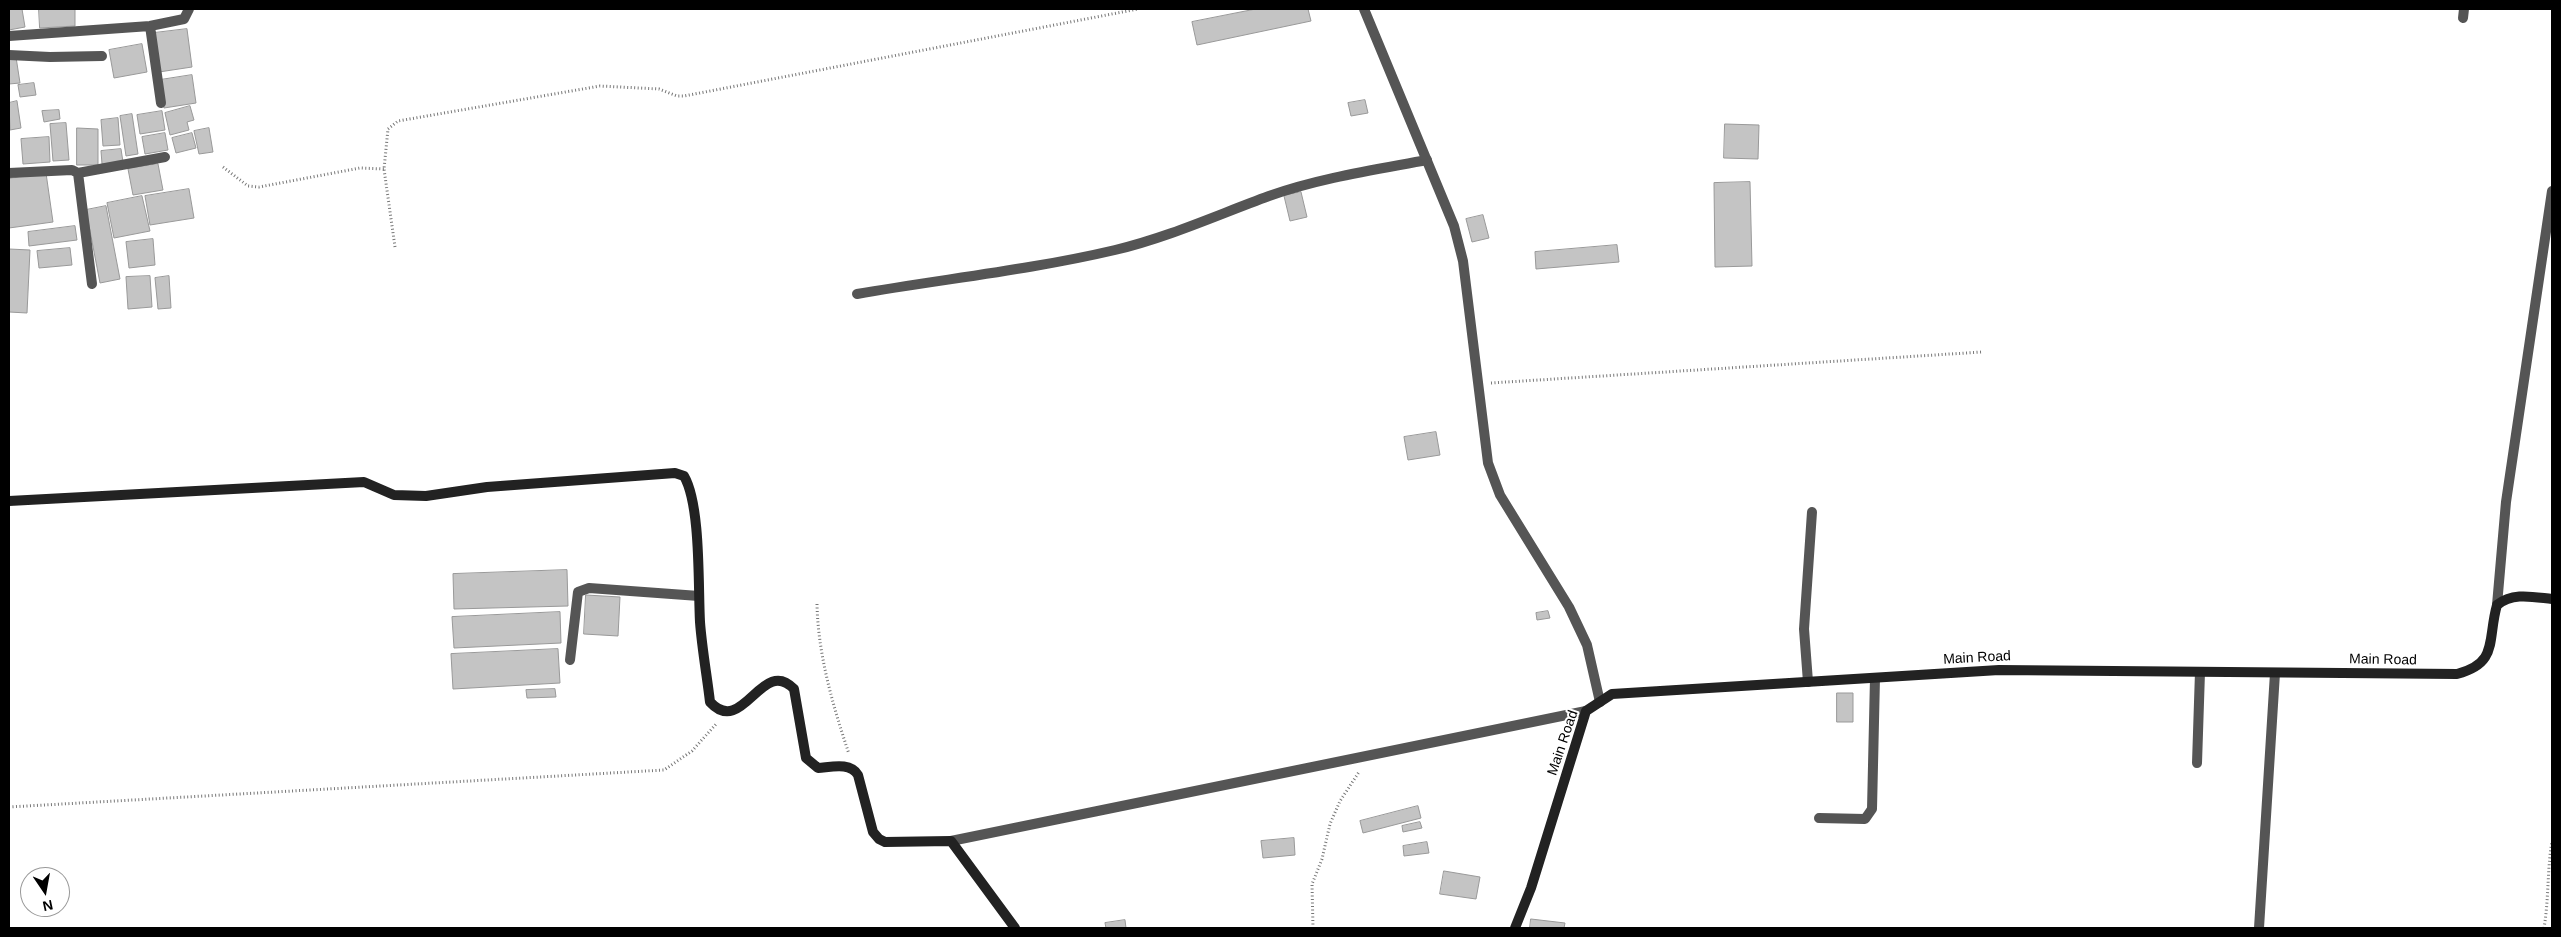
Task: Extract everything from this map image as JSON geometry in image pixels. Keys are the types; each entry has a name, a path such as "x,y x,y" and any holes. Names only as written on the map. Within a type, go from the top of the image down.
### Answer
{"street":[{"path":"9,36 150,26 184,20 189,9"},
{"path":"1364,9 1454,226 1463,260 1488,463 1500,495 1569,607 1587,645 1600,702"},
{"path":"150,26 161,103"},
{"path":"9,55 50,57 102,56"},
{"path":"9,173 72,170 78,173 165,157"},
{"path":"857,294 1019,270 1116,250 1183,231 1268,197 1323,180 1428,160"},
{"path":"78,173 92,284"},
{"path":"2497,604 2506,502 2552,190"},
{"path":"9,502 364,482 394,495 426,496 487,487 675,473 684,476 688,484 697,538 699,596 710,702 718,710 726,713 734,711 769,682 780,680 788,682 794,688 806,758 818,768 846,767 854,769 858,775 873,832 885,842 951,841 1586,710"},
{"path":"1808,682 1804,629 1812,512"},
{"path":"570,660 578,592 581,589 699,596"},
{"path":"2497,604 2504,598 2515,596 2552,599"},
{"name":"Main Road","path":"1515,928 1531,888 1586,710 1612,694 1998,670 2456,674 2472,670 2481,664 2490,648 2497,604"},
{"path":"2197,763 2200,672"},
{"path":"2259,928 2275,673"},
{"path":"1819,818 1865,819 1872,809 1875,678"},
{"path":"951,841 1015,928"}],"path":[{"path":"395,247 384,169 388,129 398,121 600,86 658,89 677,96 684,96 1138,9"},
{"path":"223,168 248,186 259,187 360,168 384,169"},
{"path":"1478,384 1982,352"},
{"path":"817,604 818,628 827,677 854,769"},
{"path":"9,807 664,770 692,751 726,713"},
{"path":"1313,928 1312,884 1322,859 1330,824 1340,801 1370,755"},
{"path":"2544,928 2548,904 2549,858 2552,841"}],"building":[{"path":"9,9 22,9 25,27 9,30"},
{"path":"39,9 75,9 75,26 40,28"},
{"path":"1256,9 1308,9 1311,21 1197,45 1192,22"},
{"path":"187,29 192,67 159,72 154,33"},
{"path":"142,44 147,72 114,78 109,50"},
{"path":"16,57 20,83 9,84 9,58"},
{"path":"192,75 196,103 164,108 160,80"},
{"path":"34,83 36,95 20,97 18,85"},
{"path":"1365,100 1368,113 1351,116 1348,103"},
{"path":"17,101 21,128 10,130 9,103"},
{"path":"190,106 194,120 187,122 189,130 170,135 165,113"},
{"path":"59,110 60,119 44,122 42,111"},
{"path":"162,111 165,130 140,134 137,115"},
{"path":"132,114 138,154 126,156 120,116"},
{"path":"118,118 120,145 103,146 101,120"},
{"path":"66,123 69,160 53,161 50,124"},
{"path":"1725,124 1759,125 1758,159 1724,158"},
{"path":"77,128 98,129 98,165 77,165"},
{"path":"209,128 213,152 199,154 194,131"},
{"path":"165,133 168,150 145,154 142,137"},
{"path":"192,133 196,148 176,153 172,138"},
{"path":"49,137 50,162 23,164 21,139"},
{"path":"121,149 123,162 102,164 101,151"},
{"path":"158,164 163,190 133,195 128,169"},
{"path":"46,173 53,222 9,228 9,179"},
{"path":"1750,182 1752,266 1715,267 1714,183"},
{"path":"189,189 194,218 150,225 145,196"},
{"path":"1301,192 1307,217 1290,221 1284,196"},
{"path":"142,196 150,231 114,238 107,203"},
{"path":"106,206 120,279 100,283 86,210"},
{"path":"1483,215 1489,238 1472,242 1466,219"},
{"path":"75,226 77,240 29,246 28,232"},
{"path":"153,239 155,265 129,268 126,242"},
{"path":"1617,245 1619,262 1536,269 1535,252"},
{"path":"70,248 72,265 39,268 37,251"},
{"path":"9,249 30,250 27,313 9,312"},
{"path":"150,276 152,307 128,309 126,277"},
{"path":"169,276 171,308 158,309 155,278"},
{"path":"1436,432 1440,455 1408,460 1404,437"},
{"path":"567,570 568,606 454,609 453,574"},
{"path":"586,595 620,597 618,636 584,634"},
{"path":"1548,611 1550,618 1537,620 1536,613"},
{"path":"560,612 561,643 454,648 452,617"},
{"path":"558,649 560,683 453,689 451,654"},
{"path":"555,689 556,697 527,698 526,690"},
{"path":"1837,693 1853,693 1853,722 1837,722"},
{"path":"1418,806 1421,818 1363,833 1360,821"},
{"path":"1420,822 1422,828 1403,832 1402,826"},
{"path":"1294,838 1295,855 1263,858 1261,841"},
{"path":"1427,842 1429,853 1404,856 1403,846"},
{"path":"1444,871 1480,877 1476,899 1440,894"},
{"path":"1531,919 1565,923 1564,928 1530,928"},
{"path":"1125,920 1126,928 1106,928 1105,923"}]}
